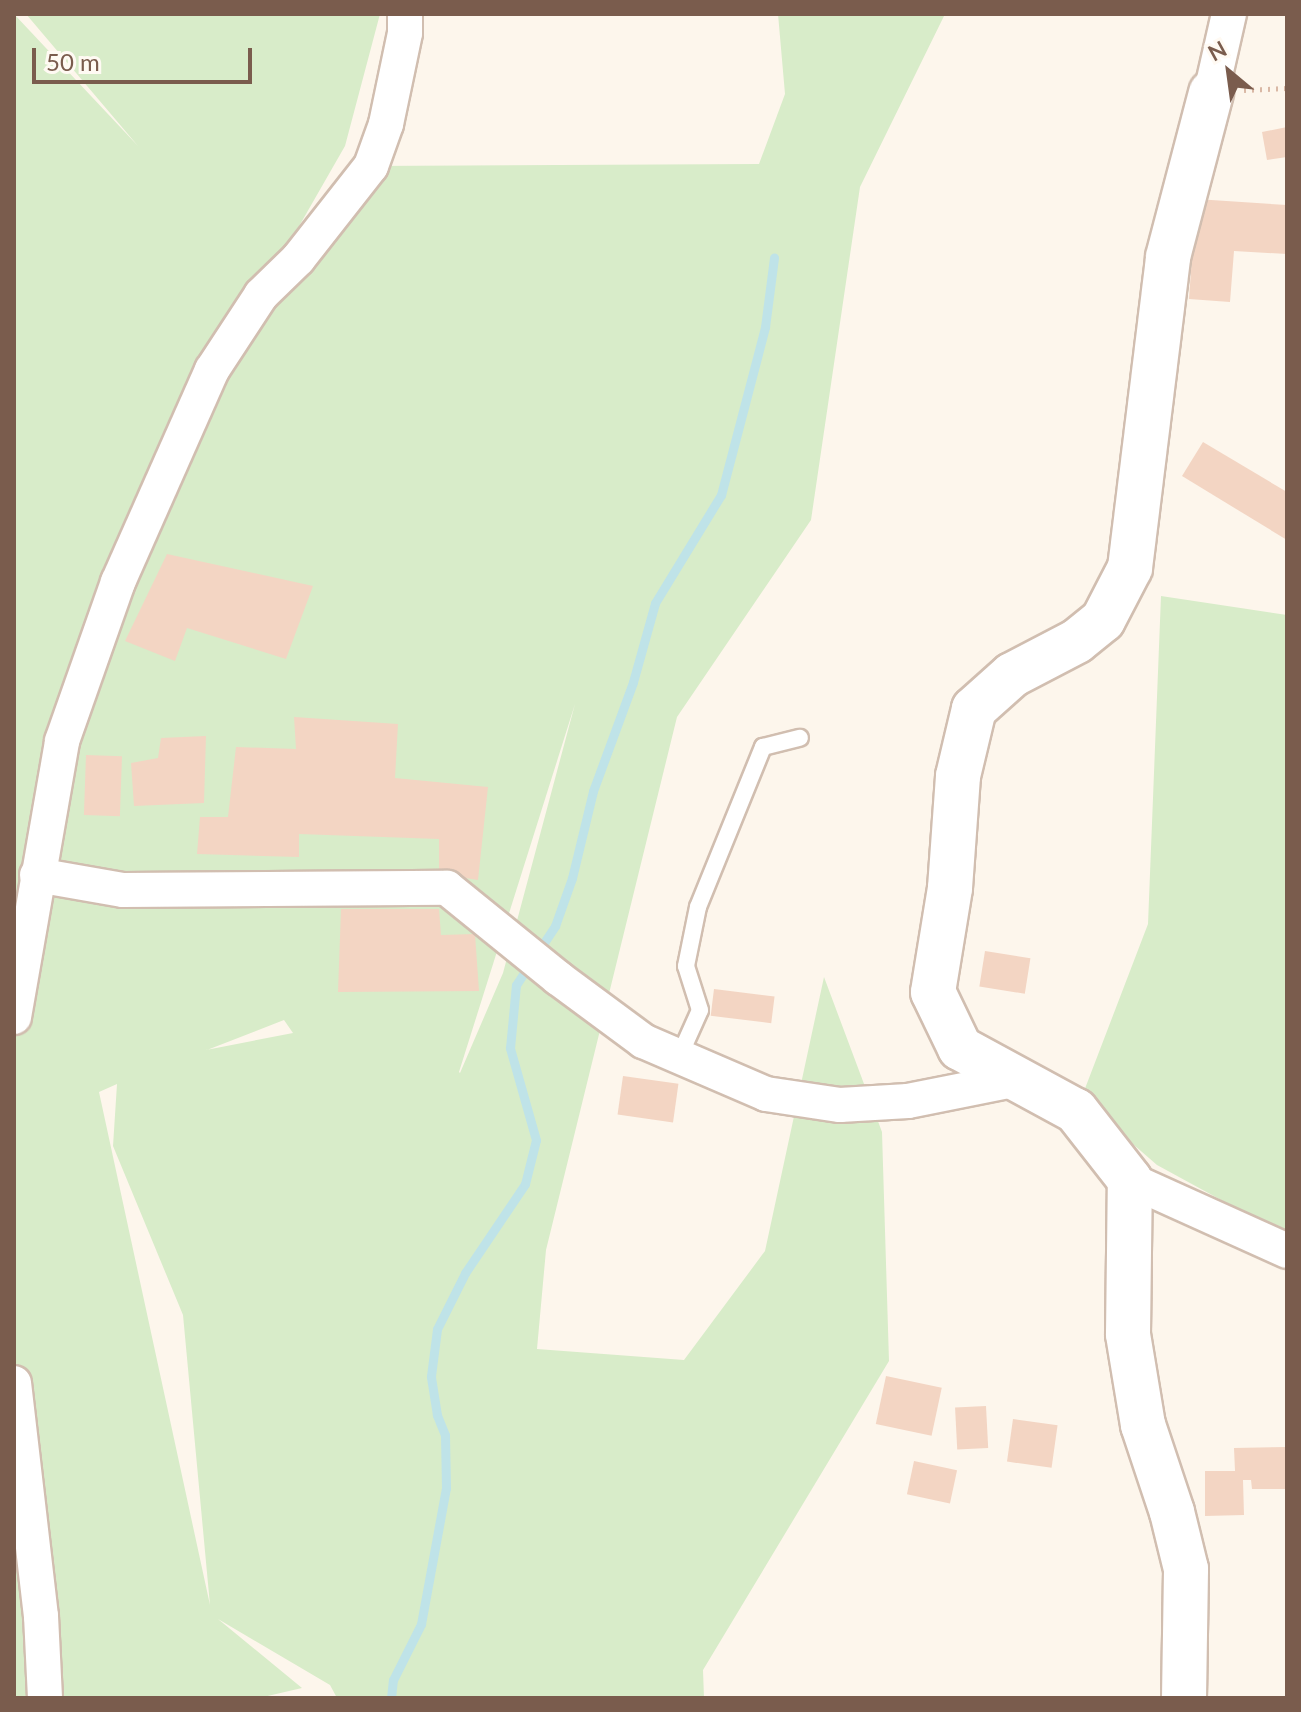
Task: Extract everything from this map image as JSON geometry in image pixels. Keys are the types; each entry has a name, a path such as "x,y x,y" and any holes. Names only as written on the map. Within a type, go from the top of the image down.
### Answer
{"street":[{"path":"14,1017 62,741 118,582 212,370 261,295 298,259 371,166 386,124 405,33 405,14"},
{"path":"1229,14 1168,257 1130,568 1103,620 1077,641 1012,675 974,709 958,776 950,888 933,992 960,1048 1076,1111 1130,1180 1287,1251"},
{"path":"37,875 123,890 447,888 558,978 643,1041 766,1094 840,1105 908,1101 1018,1079"},
{"path":"1130,1180 1128,1334 1143,1425 1186,1569 1184,1698"},
{"path":"14,1383 41,1616 45,1698"}],"lane":[{"path":"679,1057 700,1010 686,966 698,907 763,747 800,738"}],"green space":[{"path":"14,14 138,146 26,14 380,14 345,146 255,303 371,166 759,164 785,94 778,14 945,14 860,187 811,520 677,717 546,1250 537,1349 684,1360 765,1251 824,977 882,1132 889,1361 703,1670 704,1698 337,1698 330,1685 218,1619 302,1688 259,1698 14,1698","holes":["575,704 503,973 460,1073 459,1072","284,1020 293,1033 208,1050","117,1084 113,1146 183,1315 210,1605 99,1092"]},
{"path":"1161,596 1287,615 1287,1236 1157,1165 1081,1099 1148,924"}],"building":[{"path":"1287,127 1287,157 1267,160 1262,132"},
{"path":"1196,199 1287,205 1287,254 1234,251 1230,302 1189,299"},
{"path":"1203,442 1287,492 1287,540 1182,476"},
{"path":"167,554 313,586 286,659 187,628 175,661 125,641"},
{"path":"294,717 398,724 395,778 488,787 478,880 439,874 439,839 299,834 299,857 197,854 200,817 228,817 236,747 296,749"},
{"path":"206,736 204,803 134,806 131,763 158,758 161,738"},
{"path":"86,755 122,756 120,816 84,815"},
{"path":"341,909 439,909 441,935 475,934 479,991 338,992"},
{"path":"985,951 1030,958 1025,994 979,987"},
{"path":"714,989 775,996 771,1023 711,1016"},
{"path":"623,1076 678,1084 673,1122 618,1115"},
{"path":"886,1376 942,1388 932,1436 876,1424"},
{"path":"986,1406 988,1448 957,1450 955,1408"},
{"path":"1013,1419 1058,1425 1052,1468 1007,1462"},
{"path":"1287,1447 1287,1489 1252,1489 1251,1480 1243,1480 1244,1515 1205,1516 1205,1471 1235,1471 1234,1448"},
{"path":"914,1461 957,1470 950,1503 907,1494"}],"waterway":[{"path":"391,1698 393,1680 421,1624 446,1488 445,1435 437,1415 431,1376 437,1329 465,1273 525,1184 536,1140 510,1048 516,985 555,926 572,878 593,791 633,682 655,603 721,495 765,327 774,258"}]}
